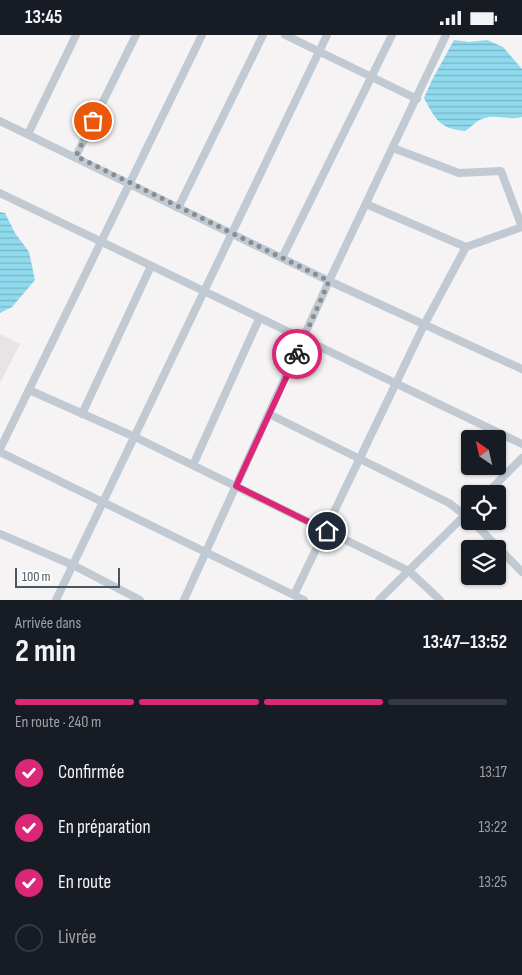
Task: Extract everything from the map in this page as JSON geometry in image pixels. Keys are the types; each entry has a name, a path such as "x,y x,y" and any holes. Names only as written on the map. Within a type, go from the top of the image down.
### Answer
{"street":[{"path":"28,134 76,35"},
{"path":"76,156 136,35"},
{"path":"0,449 202,35"},
{"path":"178,208 263,35"},
{"path":"285,35 417,99"},
{"path":"56,600 327,35"},
{"path":"282,258 392,35"},
{"path":"184,600 304,340 329,281 446,35"},
{"path":"0,121 76,156 129,185 232,232 329,281 522,369"},
{"path":"294,595 327,531 424,325 466,247 522,227 501,171 458,173 393,148"},
{"path":"0,193 522,444"},
{"path":"366,204 466,247"},
{"path":"82,414 151,266"},
{"path":"193,465 260,319"},
{"path":"28,390 135,437 409,571 440,600"},
{"path":"269,415 361,459 461,510"},
{"path":"0,453 304,600"},
{"path":"495,485 522,458"},
{"path":"379,600 461,524"},
{"path":"483,530 522,572"},
{"path":"0,534 73,565 140,600"}],"shaded area":[{"path":"0,334 20,344 0,383"}],"water":[{"path":"454,40 469,42 487,40 503,47 522,69 522,117 487,117 465,131 450,128 439,122 424,98"},
{"path":"0,212 5,213 15,233 29,252 35,280 12,307 0,313"}],"way so far":[{"path":"93,121 76,156 129,185 232,232 329,281 297,354"}],"route":[{"path":"297,354 236,486 327,531"}]}
